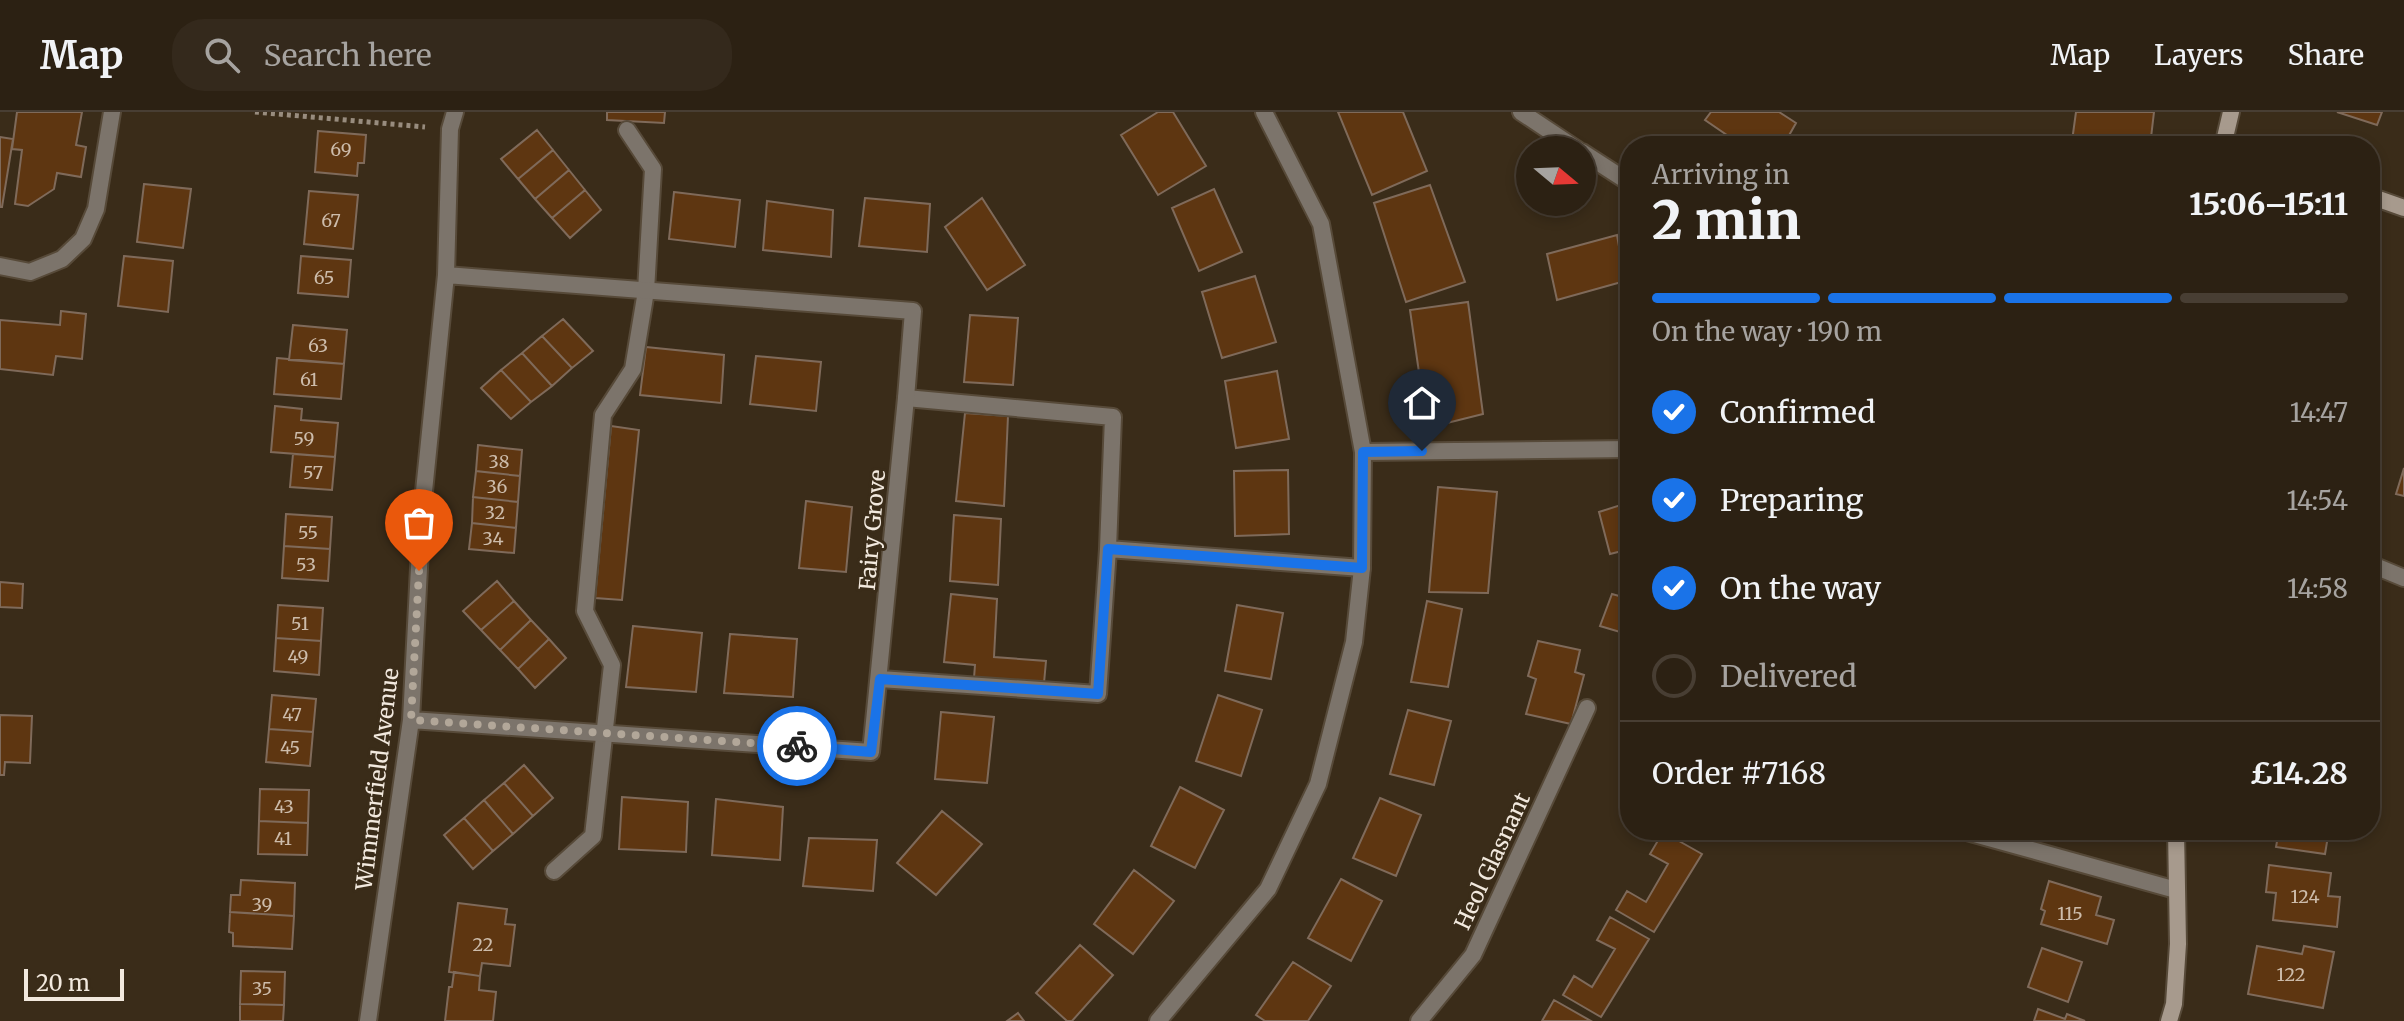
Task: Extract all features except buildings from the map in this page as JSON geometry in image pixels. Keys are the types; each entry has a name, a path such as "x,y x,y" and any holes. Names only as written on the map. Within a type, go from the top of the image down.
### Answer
{"street":[{"path":"0,266 30,272 62,259 83,239 96,209 112,112"},
{"name":"Wimmerfield Avenue","path":"368,1021 411,720 422,511 446,275 450,129 455,112"},
{"path":"1158,1021 1268,889 1318,784 1354,642 1362,568 1363,452 1321,224 1264,112"},
{"path":"1521,112 1557,136"},
{"path":"2225,136 2231,112"},
{"path":"554,871 593,836 612,665 585,611 603,415 633,369 646,291 653,169 627,130"},
{"path":"1596,161 1620,177"},
{"path":"2380,200 2404,208"},
{"name":"Fairy Grove","path":"411,720 871,752 913,311 446,275"},
{"path":"880,679 1098,694 1113,417 906,398"},
{"path":"1363,452 1620,449"},
{"path":"1108,549 1362,568"},
{"path":"2380,568 2404,578"},
{"name":"Heol Glasnant","path":"1419,1021 1473,955 1587,708"},
{"path":"1996,840 2176,890"},
{"path":"2169,1021 2174,1004 2178,944 2176,840"}],"path":[{"path":"255,112 450,129"}],"way so far":[{"path":"419,571 411,720 797,746"}],"route":[{"path":"797,746 871,752 880,679 1098,694 1108,549 1362,568 1363,452 1422,451"}]}
